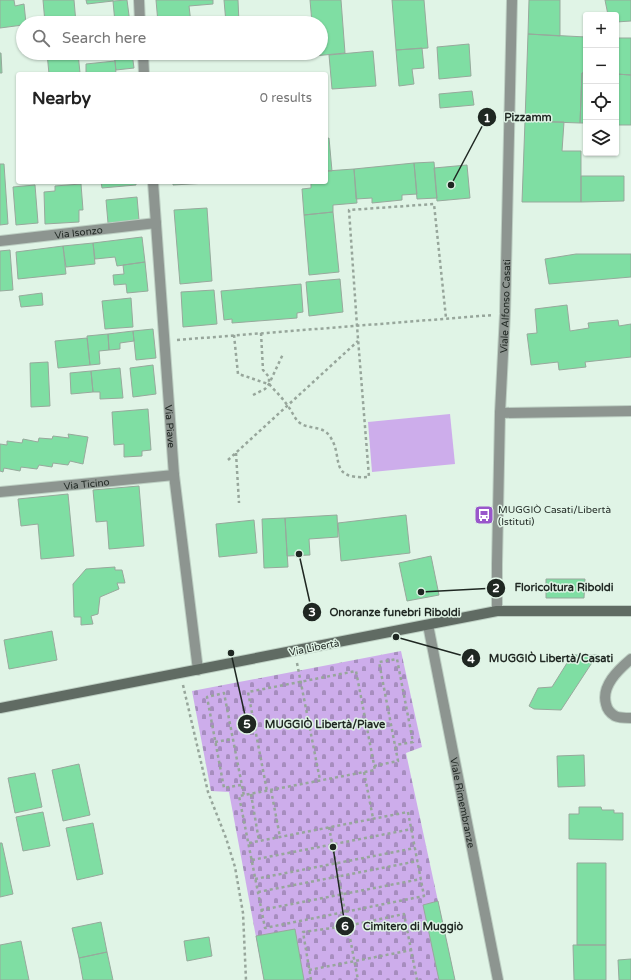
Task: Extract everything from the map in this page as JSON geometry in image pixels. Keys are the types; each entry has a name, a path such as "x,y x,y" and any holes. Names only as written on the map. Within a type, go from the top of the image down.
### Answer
{"street":[{"path":"138,0 139,16"},
{"name":"Viale Alfonso Casati","path":"497,611 500,413 505,314 512,0"},
{"path":"143,60 144,72"},
{"name":"Via Piave","path":"153,184 174,475 198,670"},
{"name":"Via Isonzo","path":"0,241 156,223"},
{"path":"500,413 631,411"},
{"name":"Via Ticino","path":"0,492 174,475"},
{"name":"Via Libertà","path":"0,708 497,611 631,611"},
{"name":"Viale Rimembranze","path":"428,625 498,980"},
{"path":"631,659 610,681 604,697 607,709 616,717 631,718"}],"path":[{"path":"234,335 238,374 258,382 269,384 288,405 298,422 327,433 333,443 339,466 342,470 350,476 356,478 369,477 356,326 349,210 434,204 446,318"},
{"path":"164,341 505,314"},
{"path":"261,333 264,370 269,377 269,384"},
{"path":"228,460 358,341"},
{"path":"253,395 264,389 269,384 283,354"},
{"path":"236,453 239,503"},
{"path":"295,651 320,780"},
{"path":"374,766 398,761 379,662 397,659 414,742 395,745"},
{"path":"249,843 408,812 424,896 265,928 239,796 244,796 375,770 356,671 248,692 267,791"},
{"path":"180,673 208,792 226,838 235,867 243,913 246,980"},
{"path":"242,785 224,788 207,697 224,693 242,785 244,796"},
{"path":"215,742 233,739"},
{"path":"364,772 374,818"},
{"path":"271,790 280,837"},
{"path":"251,794 259,841"},
{"path":"328,827 358,980"},
{"path":"252,860 412,829"},
{"path":"256,879 415,848"},
{"path":"258,892 418,861"},
{"path":"261,910 421,878"},
{"path":"311,980 303,932 347,926 404,914 417,980"},
{"path":"309,970 412,950"}],"green space":[{"path":"450,414 455,464 372,472 368,422"},
{"path":"401,651 422,747 406,753 455,980 264,980 229,792 211,791 192,691"}],"building":[{"path":"0,0 14,0 15,6 24,4 25,16 16,16 16,26 0,28"},
{"path":"43,0 74,0 75,16 44,16"},
{"path":"86,0 113,0 113,1 87,4"},
{"path":"127,0 129,16 114,16 113,1"},
{"path":"156,0 213,0 213,4 189,6 190,16 157,16"},
{"path":"224,0 238,0 239,16 225,16"},
{"path":"310,0 341,0 345,53 328,55 328,16 311,16"},
{"path":"392,0 424,0 428,48 396,50"},
{"path":"529,0 560,0 560,36 528,34"},
{"path":"605,0 631,0 631,21 619,22 619,12 607,12"},
{"path":"528,34 583,37 583,73 580,123 525,121"},
{"path":"619,38 631,38 631,75 619,74"},
{"path":"469,44 471,76 439,79 437,47"},
{"path":"422,48 424,68 412,69 414,84 399,86 396,50"},
{"path":"373,51 376,86 332,89 329,55"},
{"path":"1,53 2,73 0,73"},
{"path":"48,60 79,60 80,72 49,72"},
{"path":"115,60 133,60 134,68 116,70"},
{"path":"115,61 116,72 86,72 86,64"},
{"path":"582,73 583,73 583,123 580,123"},
{"path":"619,74 631,75 631,125 619,125"},
{"path":"472,91 474,105 440,108 439,94"},
{"path":"525,121 564,122 562,151 581,151 581,202 522,202"},
{"path":"329,138 332,171 328,171"},
{"path":"434,162 437,198 417,199 414,163"},
{"path":"414,163 417,194 402,195 402,200 372,203 372,198 356,199 354,169"},
{"path":"0,164 4,164 8,224 0,225"},
{"path":"467,165 470,198 437,201 434,168"},
{"path":"354,169 357,203 333,205 333,212 304,215 302,189 311,188 311,184 328,184 328,171"},
{"path":"581,176 624,176 624,201 581,202"},
{"path":"81,184 83,210 79,210 79,222 45,224 44,192 55,191 55,186"},
{"path":"101,184 136,184 136,185 102,188"},
{"path":"35,185 38,223 16,225 13,187"},
{"path":"137,197 139,220 108,223 106,200"},
{"path":"207,208 212,281 180,284 174,210"},
{"path":"333,212 339,272 309,275 304,215"},
{"path":"142,237 145,262 117,266 115,257 95,259 93,243"},
{"path":"93,243 95,264 66,267 63,246"},
{"path":"63,246 66,274 18,279 16,252"},
{"path":"10,250 13,290 0,291 0,251"},
{"path":"576,254 631,254 631,277 549,284 545,259"},
{"path":"145,262 148,291 127,293 126,284 114,285 113,275 124,274 123,265"},
{"path":"340,279 343,312 309,316 306,282"},
{"path":"301,284 303,312 297,313 297,318 232,323 232,319 224,320 221,291"},
{"path":"214,290 217,324 183,327 181,292"},
{"path":"42,293 43,305 21,307 19,296"},
{"path":"131,298 133,327 105,329 102,301"},
{"path":"567,305 570,331 589,328 588,323 618,320 619,326 631,324 631,357 585,362 586,367 559,370 558,362 531,365 527,334 537,333 535,309"},
{"path":"153,329 156,358 136,360 133,331"},
{"path":"133,331 134,341 120,343 120,349 109,350 108,334"},
{"path":"108,334 109,350 99,351 100,364 90,365 87,336"},
{"path":"87,338 90,365 58,368 55,341"},
{"path":"48,362 50,406 31,407 30,363"},
{"path":"153,365 156,394 133,397 130,368"},
{"path":"120,368 123,398 100,399 100,392 93,392 91,371"},
{"path":"91,371 93,392 71,394 70,373"},
{"path":"148,409 151,450 142,451 142,456 124,457 124,444 114,445 112,412"},
{"path":"68,434 88,437 83,464 70,461 68,465 53,463 52,467 39,465 37,469 21,467 20,471 4,468 3,472 0,471 0,444 7,445 7,441 22,443 23,439 38,442 39,438 52,439 53,436 69,438"},
{"path":"139,486 144,546 109,549 107,521 96,522 93,490"},
{"path":"68,494 74,556 41,559 38,524 21,526 18,499"},
{"path":"337,515 338,537 309,539 310,555 287,556 285,518"},
{"path":"406,515 410,553 341,561 338,523"},
{"path":"285,518 288,567 264,568 262,519"},
{"path":"254,520 257,553 219,557 216,524"},
{"path":"431,556 439,595 407,601 399,563"},
{"path":"115,567 115,570 122,570 125,583 117,583 119,589 100,597 98,614 91,616 93,624 81,625 81,617 74,617 73,584 86,569"},
{"path":"546,579 585,579 584,598 546,598"},
{"path":"52,631 57,660 9,669 4,640"},
{"path":"572,655 597,655 561,710 534,709 529,706 538,688 552,687"},
{"path":"584,755 585,786 558,787 557,756"},
{"path":"79,764 90,815 63,821 52,770"},
{"path":"35,773 42,807 15,813 8,778"},
{"path":"579,807 601,807 602,810 614,810 614,813 623,813 623,840 569,839 569,814 579,814"},
{"path":"43,812 50,846 23,851 16,817"},
{"path":"93,823 103,874 77,880 66,828"},
{"path":"0,843 2,843 13,894 0,897"},
{"path":"577,863 606,863 606,945 577,945"},
{"path":"438,901 455,980 439,980 423,905"},
{"path":"101,922 107,952 79,958 72,928"},
{"path":"295,929 304,980 264,980 256,936"},
{"path":"209,937 212,956 187,961 184,941"},
{"path":"21,941 29,980 0,980 0,945"},
{"path":"573,945 606,945 606,980 574,980"},
{"path":"107,952 113,980 83,980 79,958"},
{"path":"631,959 631,980 619,980 618,960"}],"place":[{"name":"Pizzamm","path":"451,185"},
{"name":"MUGGIÒ Casati/Libertà (Istituti)","path":"484,515"},
{"name":"Onoranze funebri Riboldi","path":"299,554"},
{"name":"Floricoltura Riboldi","path":"421,592"},
{"name":"MUGGIÒ Libertà/Casati","path":"396,637"},
{"name":"MUGGIÒ Libertà/Piave","path":"231,653"},
{"name":"Cimitero di Muggiò","path":"333,847"}]}
